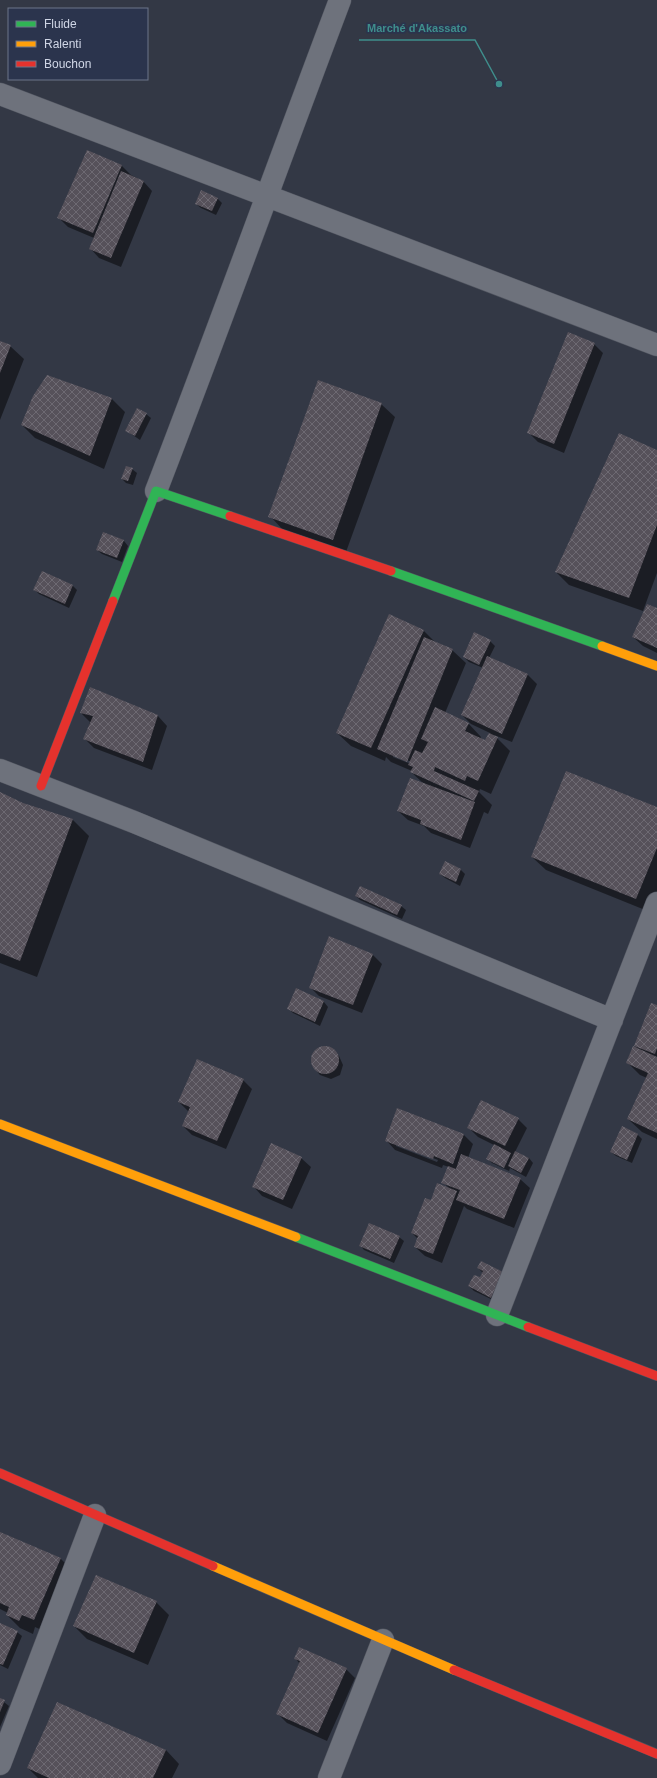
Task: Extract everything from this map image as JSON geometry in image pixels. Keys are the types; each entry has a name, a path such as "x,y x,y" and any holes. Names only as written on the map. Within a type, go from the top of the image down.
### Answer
{"street":[{"path":"41,786 228,305 266,196 340,0"},
{"path":"0,94 657,345"},
{"path":"156,491 398,574 657,666"},
{"path":"0,770 141,825 612,1020"},
{"path":"497,1315 657,903"},
{"path":"0,1124 657,1376"},
{"path":"0,1473 383,1640 657,1754"},
{"path":"0,1764 95,1515"},
{"path":"329,1778 383,1640"}],"building":[{"path":"87,150 122,165 93,233 57,218"},
{"path":"121,171 144,181 111,258 89,249"},
{"path":"201,190 218,198 212,211 195,204"},
{"path":"568,332 595,343 554,444 527,433"},
{"path":"0,341 11,345 0,373"},
{"path":"47,375 112,398 90,456 21,425 33,396"},
{"path":"318,380 382,403 333,540 268,517"},
{"path":"137,408 147,413 135,436 125,431"},
{"path":"619,433 657,450 657,525 629,598 555,572"},
{"path":"126,466 133,468 128,481 121,479"},
{"path":"103,532 124,540 117,558 96,550"},
{"path":"42,571 73,585 65,604 33,590"},
{"path":"647,604 657,608 657,648 632,637"},
{"path":"389,614 424,630 371,748 336,733"},
{"path":"474,632 491,640 479,665 463,657"},
{"path":"424,637 453,649 407,762 377,749"},
{"path":"487,656 528,674 502,734 461,715"},
{"path":"90,687 158,715 143,762 83,739 93,716 80,713"},
{"path":"435,707 469,723 465,731 485,740 489,733 498,737 478,781 467,776 465,781 435,767 434,771 479,791 474,801 410,772 413,767 408,765 415,750 422,753 428,742 421,739"},
{"path":"566,771 657,807 657,848 636,899 531,857"},
{"path":"410,778 475,802 461,840 420,824 421,820 397,811"},
{"path":"0,792 23,803 73,819 20,961 0,953"},
{"path":"445,861 461,869 456,882 439,874"},
{"path":"360,886 402,905 397,915 355,896"},
{"path":"329,936 373,954 353,1005 309,988"},
{"path":"296,988 324,1001 315,1022 287,1009"},
{"path":"651,1003 657,1005 657,1048 655,1054 634,1046"},
{"path":"325,1046 335,1050 339,1060 335,1070 325,1074 315,1070 311,1060 315,1050"},
{"path":"633,1046 657,1057 657,1133 627,1119 648,1073 626,1063"},
{"path":"197,1059 244,1079 217,1141 182,1126 190,1107 178,1102"},
{"path":"481,1100 519,1118 505,1146 467,1128"},
{"path":"397,1108 464,1134 453,1164 434,1156 433,1159 385,1141"},
{"path":"622,1126 638,1134 627,1160 610,1152"},
{"path":"271,1143 302,1157 283,1200 252,1187"},
{"path":"494,1144 511,1153 504,1168 486,1159"},
{"path":"515,1151 529,1158 521,1173 508,1166"},
{"path":"461,1154 521,1178 504,1219 456,1200 460,1190 441,1183 448,1166 456,1169"},
{"path":"437,1183 457,1191 433,1254 414,1247 418,1236 411,1233 425,1198 431,1200"},
{"path":"369,1223 400,1236 390,1259 359,1246"},
{"path":"481,1261 503,1272 491,1298 468,1286 474,1275 480,1277 483,1271 477,1268"},
{"path":"0,1532 61,1558 34,1620 22,1615 19,1621 6,1615 9,1607 0,1603"},
{"path":"96,1575 157,1601 134,1653 73,1626"},
{"path":"0,1623 18,1631 3,1665 0,1664"},
{"path":"299,1647 347,1668 318,1733 276,1714 300,1661 294,1659"},
{"path":"0,1698 5,1700 0,1712"},
{"path":"57,1702 166,1750 153,1778 49,1778 27,1768"}],"traffic: fast":[{"path":"113,601 156,491 230,516"},
{"path":"391,571 602,646"},
{"path":"296,1237 528,1327"}],"traffic: slow":[{"path":"602,646 657,666"},
{"path":"0,1124 296,1237"},
{"path":"213,1566 454,1670"}],"traffic: jam":[{"path":"230,516 391,571"},
{"path":"41,786 113,601"},
{"path":"528,1327 657,1376"},
{"path":"0,1473 213,1566"},
{"path":"454,1670 657,1754"}],"place":[{"name":"Marché d'Akassato","path":"499,84"}]}
